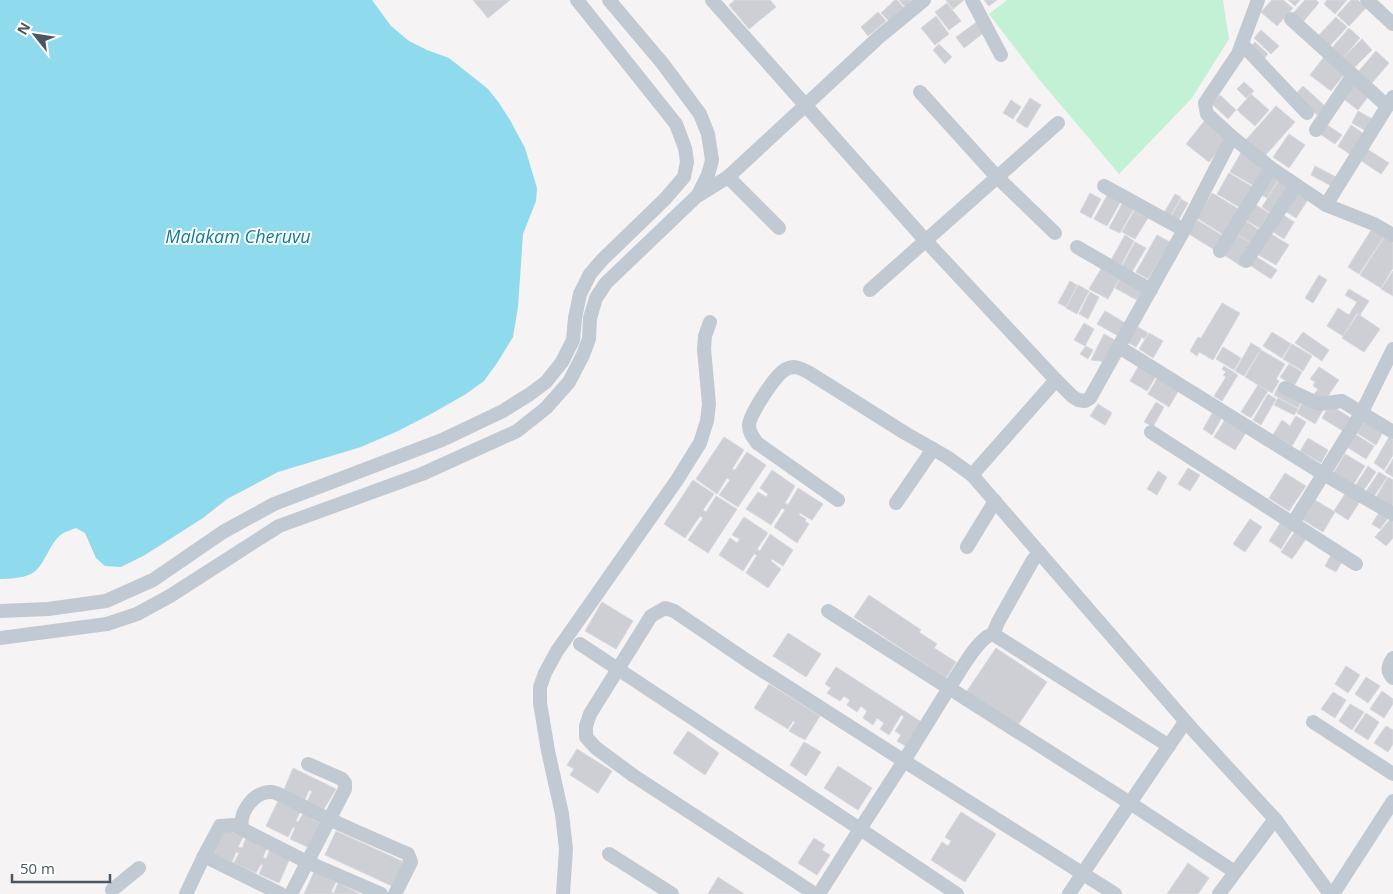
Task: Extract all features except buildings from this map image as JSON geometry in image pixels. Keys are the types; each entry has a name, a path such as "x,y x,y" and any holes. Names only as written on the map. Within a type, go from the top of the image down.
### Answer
{"street":[{"path":"0,611 48,609 106,601 153,580 223,532 274,504 442,440 502,411 546,382 562,362 573,340 580,294 590,274 602,260 665,200 684,177 687,162 685,148 676,124 576,0"},
{"path":"0,638 107,624 137,614 279,526 422,474 517,431 546,408 569,382 589,339 590,318 596,298 606,283 698,195 728,177 879,37 924,0"},
{"path":"972,0 1001,55"},
{"path":"1258,0 1238,54 1205,103 1207,114 1271,168 1326,205 1374,224 1393,235"},
{"path":"1367,0 1393,24"},
{"path":"715,1 804,106 925,240 1056,380 1078,400 1085,401 1090,398 1184,230 1232,137"},
{"path":"616,3 700,114 708,134 712,160 708,175 698,195"},
{"path":"1291,19 1353,75 1390,101 1326,205"},
{"path":"1242,44 1307,113"},
{"path":"1316,130 1353,75"},
{"path":"920,92 996,176 1055,233"},
{"path":"870,290 996,176 1058,123"},
{"path":"1220,251 1271,168"},
{"path":"728,177 779,228"},
{"path":"1246,261 1296,185"},
{"path":"1104,186 1184,230"},
{"path":"1077,247 1151,290"},
{"path":"590,274 606,283"},
{"path":"563,894 566,849 562,814 540,703 540,687 545,672 557,651 677,480 700,443 707,421 709,404 704,336 710,322"},
{"path":"1119,347 1325,475 1393,514"},
{"path":"1293,523 1325,475 1362,412 1393,349"},
{"path":"562,362 575,371"},
{"path":"838,500 757,443 750,432 749,423 752,414 778,376 786,369 797,367 808,372 972,475 1185,722 1275,819 1334,891 1393,801"},
{"path":"972,475 1056,380"},
{"path":"1285,388 1319,404 1342,401 1393,432"},
{"path":"1151,432 1356,564"},
{"path":"896,503 933,449"},
{"path":"967,548 995,501"},
{"path":"994,634 998,622 1033,560 1040,553"},
{"path":"106,601 107,624"},
{"path":"1115,894 1082,874 904,761 749,662 674,611 666,608 651,616 590,714 586,726 586,737 596,748 634,776 817,894 904,761 948,688 980,642 988,635 994,634 1169,746"},
{"path":"828,611 1130,802 1235,872"},
{"path":"580,644 957,894"},
{"path":"1393,658 1388,665 1388,671 1393,678"},
{"path":"1069,894 1185,722"},
{"path":"1313,722 1393,774"},
{"path":"291,894 345,789 345,783 342,779 308,764"},
{"path":"242,828 241,820 247,805 260,795 273,792 330,820 408,854 411,862 395,894"},
{"path":"1219,894 1275,819"},
{"path":"188,894 204,856 220,826 234,825 307,862 382,894"},
{"path":"609,854 672,894"},
{"path":"204,856 282,894"},
{"path":"114,893 139,868"}],"green space":[{"path":"1007,0 1223,0 1229,39 1192,98 1119,174 1038,78 989,14"}],"water":[{"name":"Malakam Cheruvu","path":"0,0 372,0 391,26 409,41 449,58 488,89 499,103 525,148 537,188 536,201 523,234 518,307 513,337 484,381 466,394 398,431 361,447 278,472 227,499 203,518 145,555 121,567 105,566 96,558 85,533 76,528 57,538 36,571 20,577 0,579"}]}
